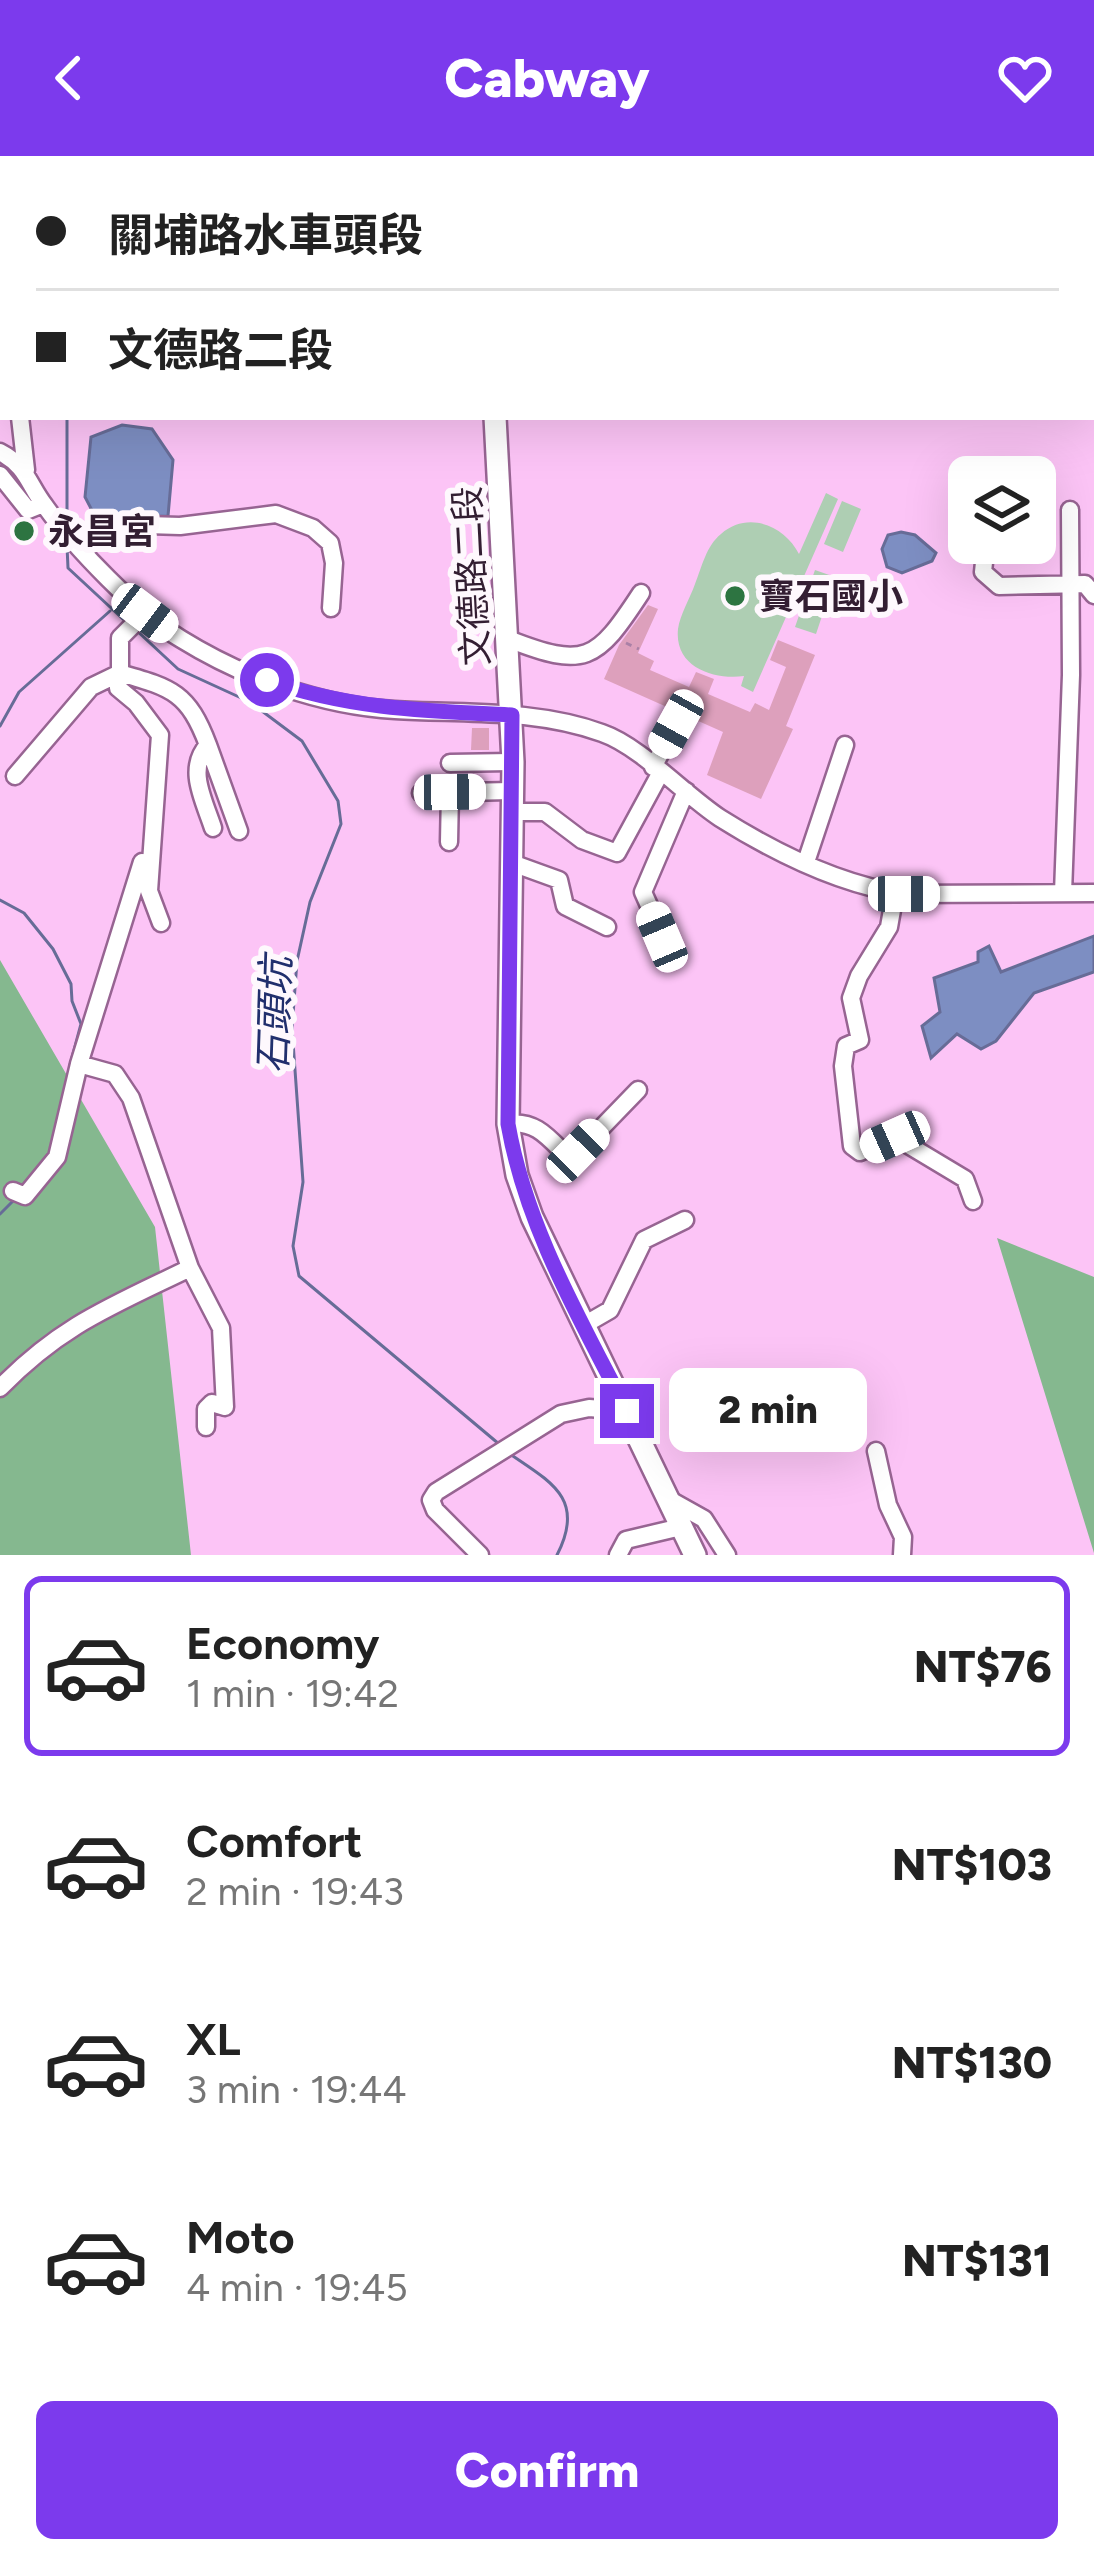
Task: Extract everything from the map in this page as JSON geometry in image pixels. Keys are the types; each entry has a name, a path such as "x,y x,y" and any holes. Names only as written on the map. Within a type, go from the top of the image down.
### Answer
{"main road":[{"name":"文德路二段","path":"495,420 513,762 508,1124 517,1175 532,1217 694,1555"}],"street":[{"path":"20,420 26,470 43,504 145,613 222,662 309,695 392,710 553,719 610,735 720,818 844,880 895,893 1094,893"},
{"path":"0,452 26,470"},
{"path":"0,475 28,510 43,504"},
{"path":"1063,893 1071,675 1070,510"},
{"path":"79,544 114,524 180,526 276,514 313,528 329,543 334,563 331,608"},
{"path":"984,564 983,572 999,586 1085,584 1094,596"},
{"path":"508,640 557,658 577,657 617,630 641,593"},
{"path":"145,613 120,638 118,688 160,735 149,891 161,923"},
{"path":"14,776 92,687 119,673 167,687 186,700 196,714 239,830"},
{"path":"421,793 512,801 545,812 582,840 617,853 676,724"},
{"path":"806,862 844,745"},
{"path":"208,746 197,757 196,771 213,827"},
{"path":"450,763 513,762"},
{"path":"662,937 643,892 686,791"},
{"path":"449,842 450,792"},
{"path":"19,1194 57,1157 79,1064 129,914 158,803"},
{"path":"512,862 559,880 565,906 607,927"},
{"path":"895,893 890,927 851,998 860,1028 860,1040 846,1046 843,1066 852,1146 860,1152 895,1137 965,1180 973,1201"},
{"path":"79,1064 115,1073 130,1098 190,1268 221,1328 224,1407 212,1403 206,1409 206,1427"},
{"path":"508,1124 537,1127 566,1155 578,1151 638,1090"},
{"path":"584,1324 610,1310 644,1240 686,1220"},
{"path":"0,1388 37,1350 82,1319 190,1268"},
{"path":"480,1555 435,1510 431,1500 436,1492 573,1410 627,1411"},
{"path":"876,1451 888,1505 903,1537 902,1555"},
{"path":"670,1500 704,1520 727,1555"},
{"path":"618,1555 626,1540 681,1527"}],"green space":[{"path":"826,493 838,499 753,692 741,686 744,676 709,673 689,662 678,642 679,624 716,539 732,527 754,522 785,536 799,554"},
{"path":"842,501 861,509 843,552 824,544"},
{"path":"815,570 835,577 816,634 795,627"},
{"path":"0,960 155,1227 191,1555 0,1555"},
{"path":"997,1238 1094,1277 1094,1553"}],"water":[{"path":"122,425 152,429 173,460 168,516 96,518 85,497 91,437"},
{"path":"888,535 915,535 936,553 932,561 902,573 887,567 882,549"},
{"path":"1094,936 1094,972 1034,993 996,1041 981,1049 957,1034 931,1058 922,1026 940,1012 934,978 978,962 978,952 989,946 1001,972"}],"building":[{"path":"648,605 658,609 638,653 654,661 650,670 689,687 696,672 714,679 708,694 750,712 755,703 769,710 786,667 770,660 778,640 815,655 786,726 793,729 761,799 707,775 723,732 604,679 619,645"},
{"path":"472,728 489,728 489,750 471,750"}],"waterway":[{"name":"石頭坑","path":"67,420 67,525"},
{"name":"石頭坑","path":"67,546 68,568 124,620"},
{"path":"0,726 19,692 110,611"},
{"name":"石頭坑","path":"136,630 178,669 250,702 302,741 338,801 341,824 310,902 297,961 292,1028 303,1182 293,1246 299,1276 499,1444"},
{"path":"0,900 24,913 53,949 71,984 81,1024 70,1065"},
{"path":"0,1214 16,1198"},
{"name":"石頭坑","path":"510,1454 551,1483 566,1506 568,1520 557,1555"}],"place":[{"name":"永昌宮","path":"24,531"},
{"name":"寶石國小","path":"735,596"}],"route":[{"path":"267,680 364,707 512,715 508,1124 517,1175 532,1217 627,1411"}]}
